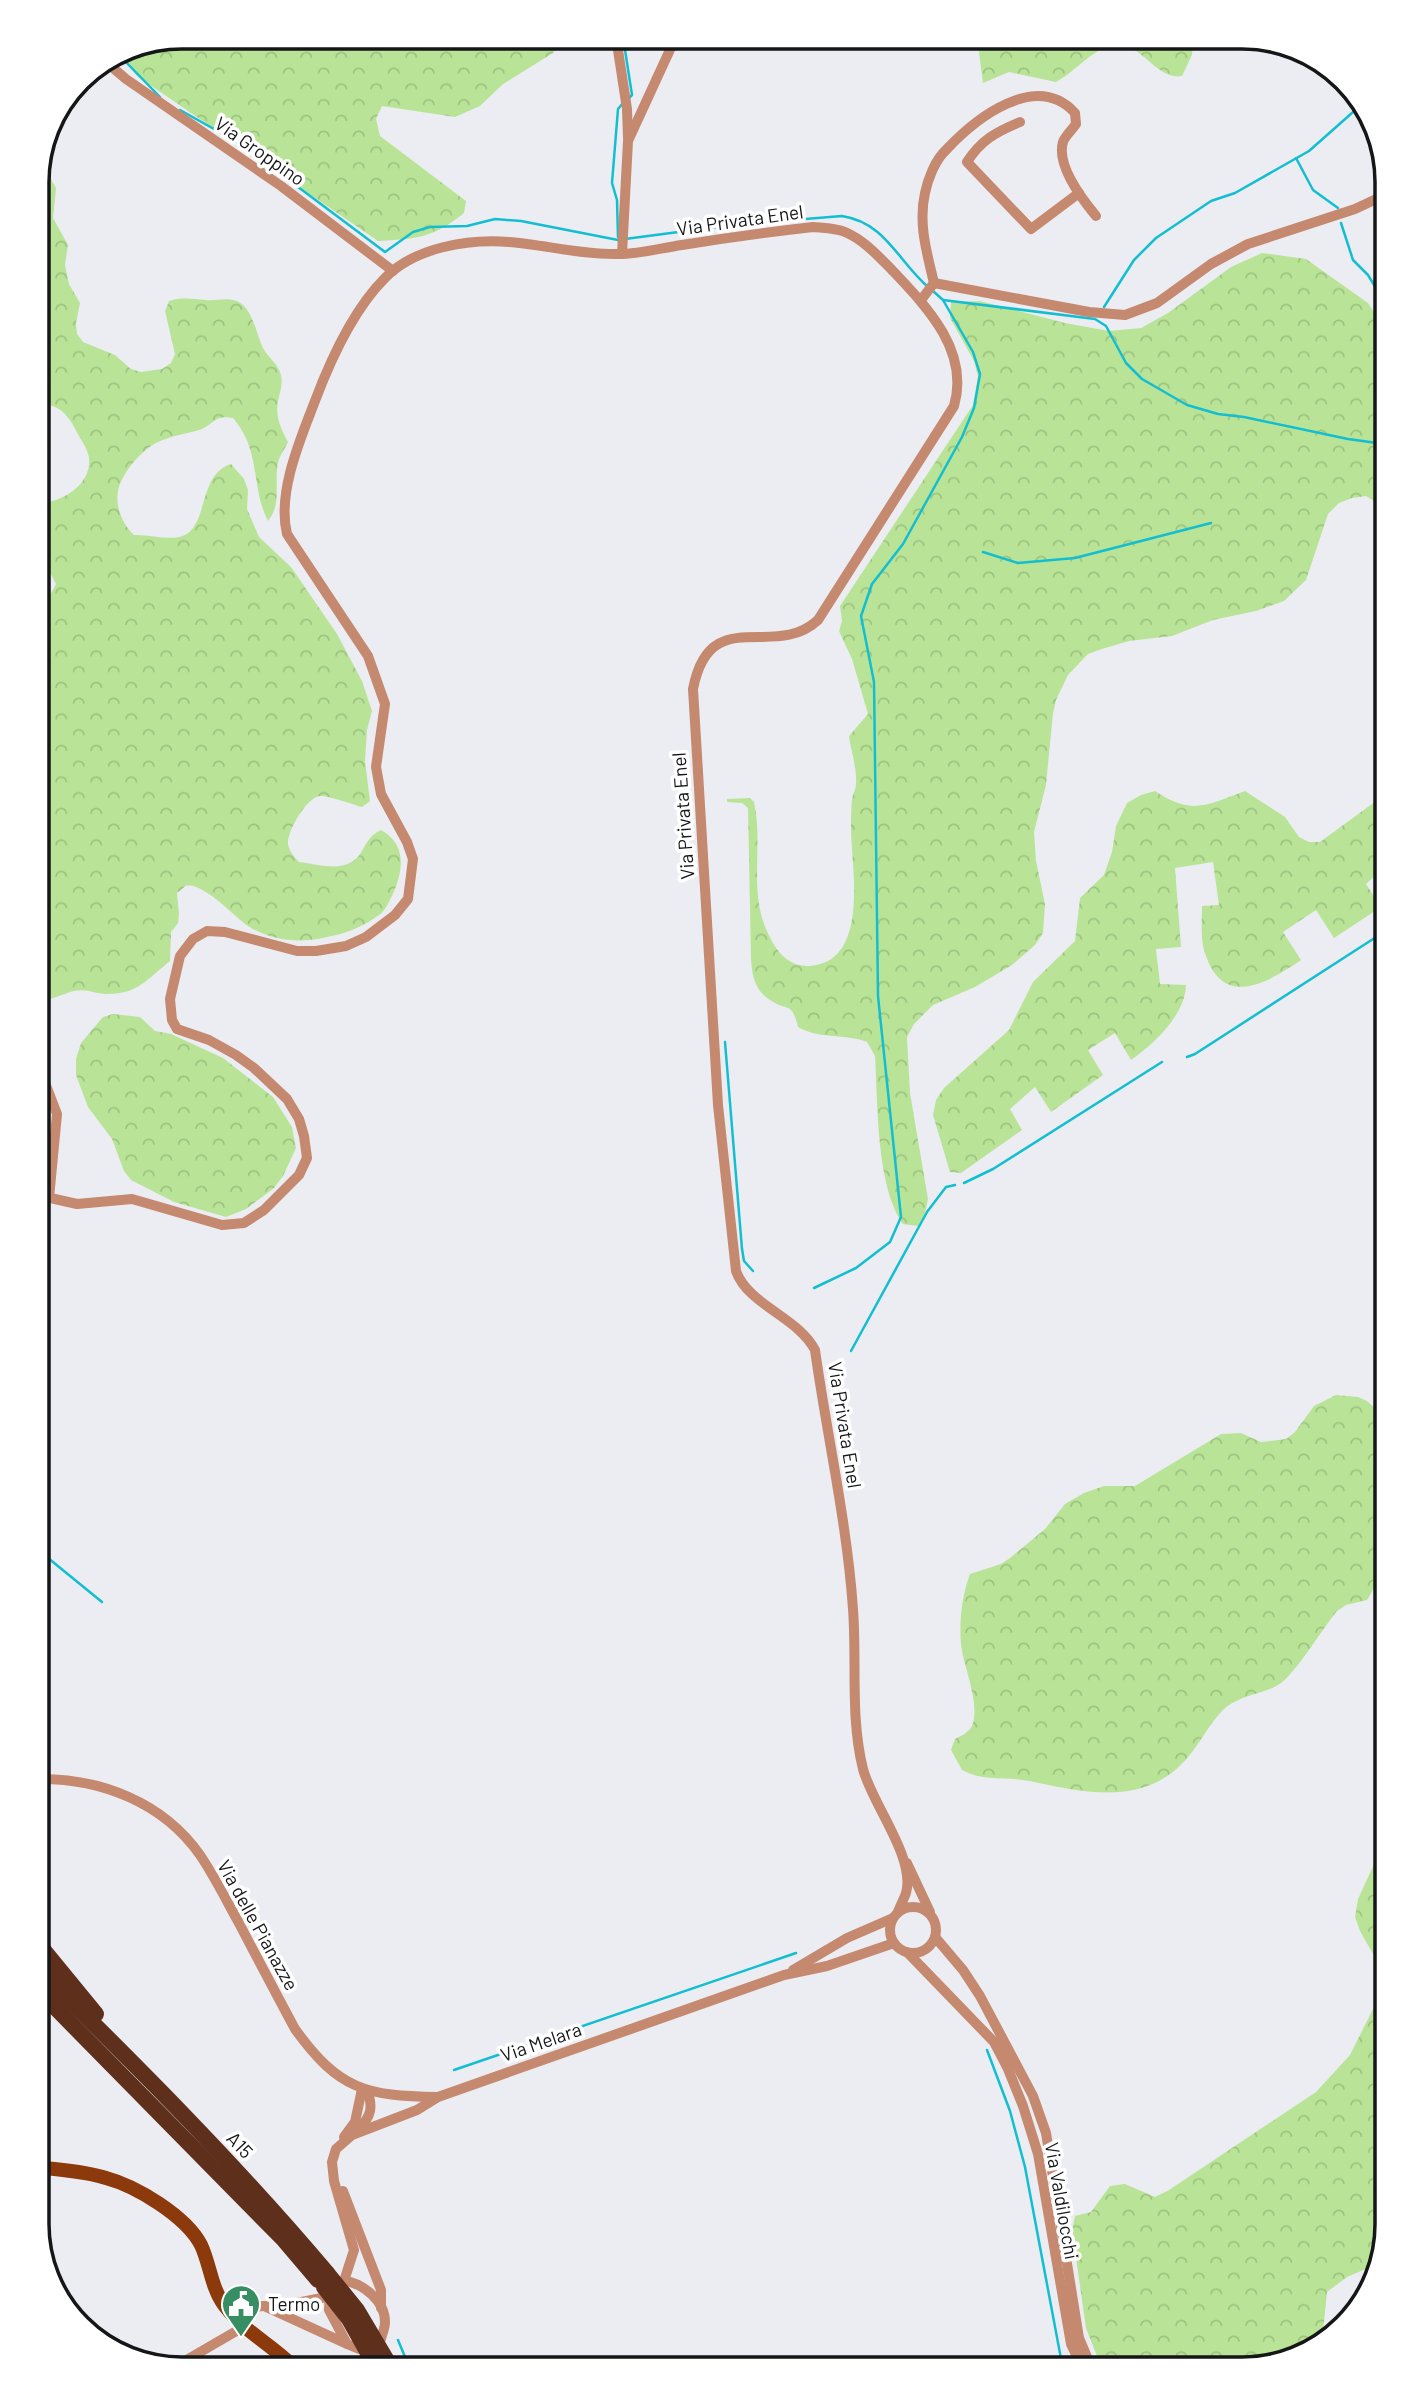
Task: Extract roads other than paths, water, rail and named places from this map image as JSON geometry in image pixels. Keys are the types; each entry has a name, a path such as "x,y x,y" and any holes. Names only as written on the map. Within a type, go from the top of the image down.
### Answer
{"highway":[{"path":"49,1957 141,2070"},
{"name":"A15","path":"49,1980 141,2070 323,2276 357,2310 385,2357"},
{"name":"A15","path":"49,2001 288,2236"},
{"name":"A15","path":"323,2276 370,2357"}],"main road":[{"path":"49,2169 104,2177 122,2183 180,2220 192,2230 202,2247 222,2303 284,2357"}],"street":[{"path":"618,49 627,109 628,141 622,250"},
{"path":"628,141 671,49"},
{"name":"Via Groppino","path":"113,68 281,186 393,271"},
{"path":"934,284 922,236 925,194 929,183 944,151 990,111 1016,99 1039,96 1069,106 1077,119 1064,140 1061,153 1069,177 1096,216"},
{"path":"1020,122 977,146 967,162 1031,229 1079,193"},
{"path":"934,284 1089,312 1125,315 1157,303 1211,264 1248,244 1355,209 1375,200"},
{"name":"Via Privata Enel","path":"49,1198 77,1204 132,1199 222,1226 244,1223 264,1210 299,1175 307,1158 299,1119 287,1099 254,1068 209,1040 177,1029 172,1020 170,999 180,956 193,939 207,931 225,932 297,951 346,946 383,925 408,899 412,859 407,842 381,794 376,767 385,704 368,656 287,534 283,518 286,489 328,365 378,286 393,271 414,257 443,247 483,241 558,250 622,250 813,227 844,231 869,247 923,297 944,333 956,365 958,392 946,421 818,620 797,633 721,642 706,653 697,669 693,689 718,1105 736,1271 742,1284 803,1333 815,1350 848,1548 853,1612 856,1732 863,1770 904,1856 907,1891 895,1915"},
{"path":"923,297 934,284"},
{"path":"49,1093 57,1114 49,1198"},
{"name":"Via delle Pianazze","path":"49,1780 78,1781 105,1787 139,1802 173,1825 200,1855 295,2029 327,2068 365,2089 393,2096 438,2097"},
{"path":"895,1915 890,1931 894,1943 907,1952 924,1950 935,1937 937,1929 904,1856"},
{"path":"784,1975 847,1938 906,1908 915,1906 931,1915"},
{"name":"Via Valdilocchi","path":"935,1937 981,1996 1033,2096 1046,2133 1079,2338 1087,2357"},
{"path":"784,1975 827,1966 894,1943"},
{"name":"Via Valdilocchi","path":"907,1952 994,2042 1008,2068 1038,2154 1070,2344 1077,2357"},
{"name":"Via Melara","path":"340,2145 352,2135 417,2110 438,2097 784,1975"},
{"path":"352,2135 371,2114 371,2100 365,2089"},
{"path":"344,2281 354,2250 338,2197 333,2170 334,2155 355,2122 365,2089"},
{"path":"333,2170 381,2290 381,2311"},
{"path":"347,2344 329,2310 330,2288 344,2281 368,2289 381,2311 385,2320 381,2340 383,2357"},
{"path":"188,2357 241,2322 253,2308 330,2297"},
{"path":"261,2305 359,2349 369,2357"},
{"path":"359,2349 381,2340"}],"waterway":[{"path":"625,49 632,95 629,98"},
{"path":"126,62 160,97"},
{"path":"618,237 617,200 612,183 618,109 623,103"},
{"path":"180,110 255,152 385,252 413,232 430,227 467,226 495,219 521,221 618,240"},
{"path":"1104,307 1134,260 1156,238 1211,201 1235,193 1309,151 1354,111"},
{"path":"1296,158 1313,190 1338,208"},
{"path":"625,239 732,225 842,216 870,226 880,234 928,287"},
{"path":"1341,223 1353,260 1375,286"},
{"path":"814,1288 856,1268 890,1242 901,1217 878,996 874,682 861,616 872,584 903,544 962,437 974,408 980,374 973,352 943,300 933,291"},
{"path":"943,300 1095,319 1106,326 1126,363 1142,379 1187,405 1218,414 1375,443"},
{"path":"983,552 1018,563 1075,558 1211,523"},
{"path":"1187,1057 1375,938"},
{"path":"725,1042 742,1249 744,1261 753,1271"},
{"path":"964,1183 993,1169 1162,1062"},
{"path":"851,1351 927,1212 946,1187 955,1185"},
{"path":"49,1559 102,1602"},
{"path":"454,2070 796,1953"},
{"path":"987,2050 1010,2111 1025,2167 1061,2357"},
{"path":"398,2340 405,2357"}],"place":[{"name":"Termo","path":"241,2338"}]}
